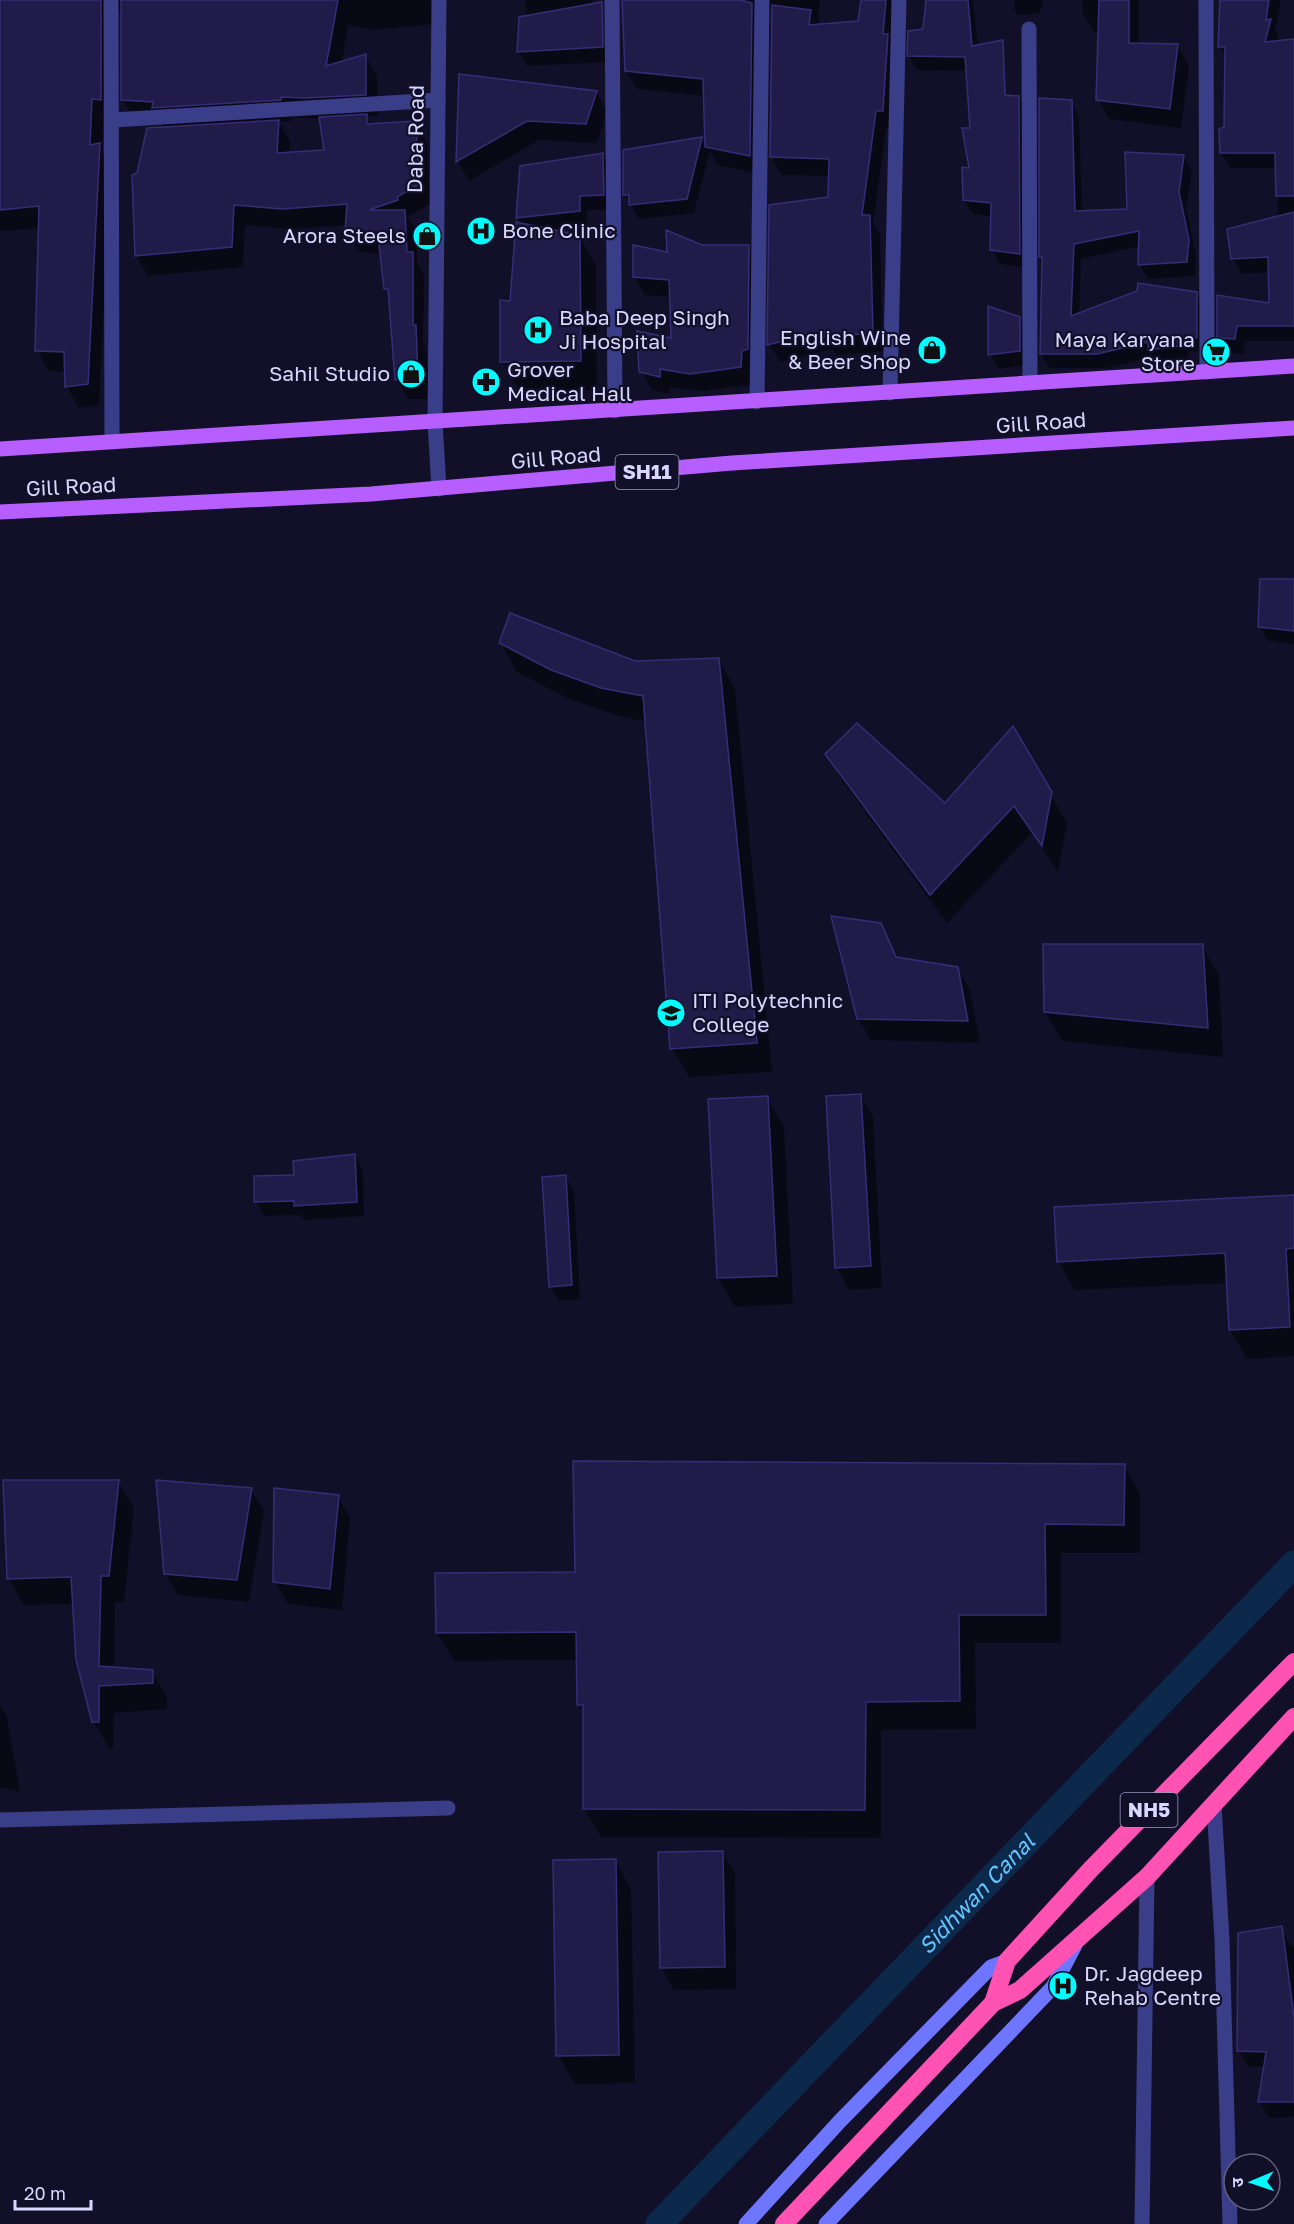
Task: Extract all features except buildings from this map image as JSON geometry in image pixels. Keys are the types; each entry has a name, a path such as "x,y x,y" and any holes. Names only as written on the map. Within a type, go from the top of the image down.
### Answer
{"highway":[{"name":"NH5","path":"993,2003 1007,1961 1091,1869 1294,1662"},
{"name":"NH5","path":"784,2224 993,2003 1020,1990 1147,1878 1294,1717"}],"main road":[{"name":"Gill Road","path":"0,449 1294,366"},
{"name":"Gill Road","path":"0,512 439,489 732,464 1294,428"}],"street":[{"path":"111,0 112,442"},
{"name":"Daba Road","path":"439,0 435,422 439,489"},
{"path":"612,0 615,411"},
{"path":"757,402 762,0"},
{"path":"890,393 899,0"},
{"path":"1206,0 1207,372"},
{"path":"1029,29 1030,383"},
{"path":"113,120 438,100"},
{"path":"1214,1805 1222,1952 1230,2224"},
{"path":"0,1821 448,1808"},
{"path":"1142,2224 1147,1878"},
{"path":"826,2224 1053,1987 1079,1937"},
{"path":"746,2224 840,2121 991,1967 1007,1961"}],"waterway":[{"name":"Sidhwan Canal","path":"659,2224 1294,1564"}],"place":[{"name":"Bone Clinic","path":"481,231"},
{"name":"Arora Steels","path":"427,236"},
{"name":"Baba Deep Singh Ji Hospital","path":"538,330"},
{"name":"English Wine & Beer Shop","path":"932,350"},
{"name":"Maya Karyana Store","path":"1216,352"},
{"name":"Sahil Studio","path":"411,374"},
{"name":"Grover Medical Hall","path":"486,382"},
{"name":"ITI Polytechnic College","path":"671,1013"},
{"name":"Dr. Jagdeep Rehab Centre","path":"1063,1986"}]}
